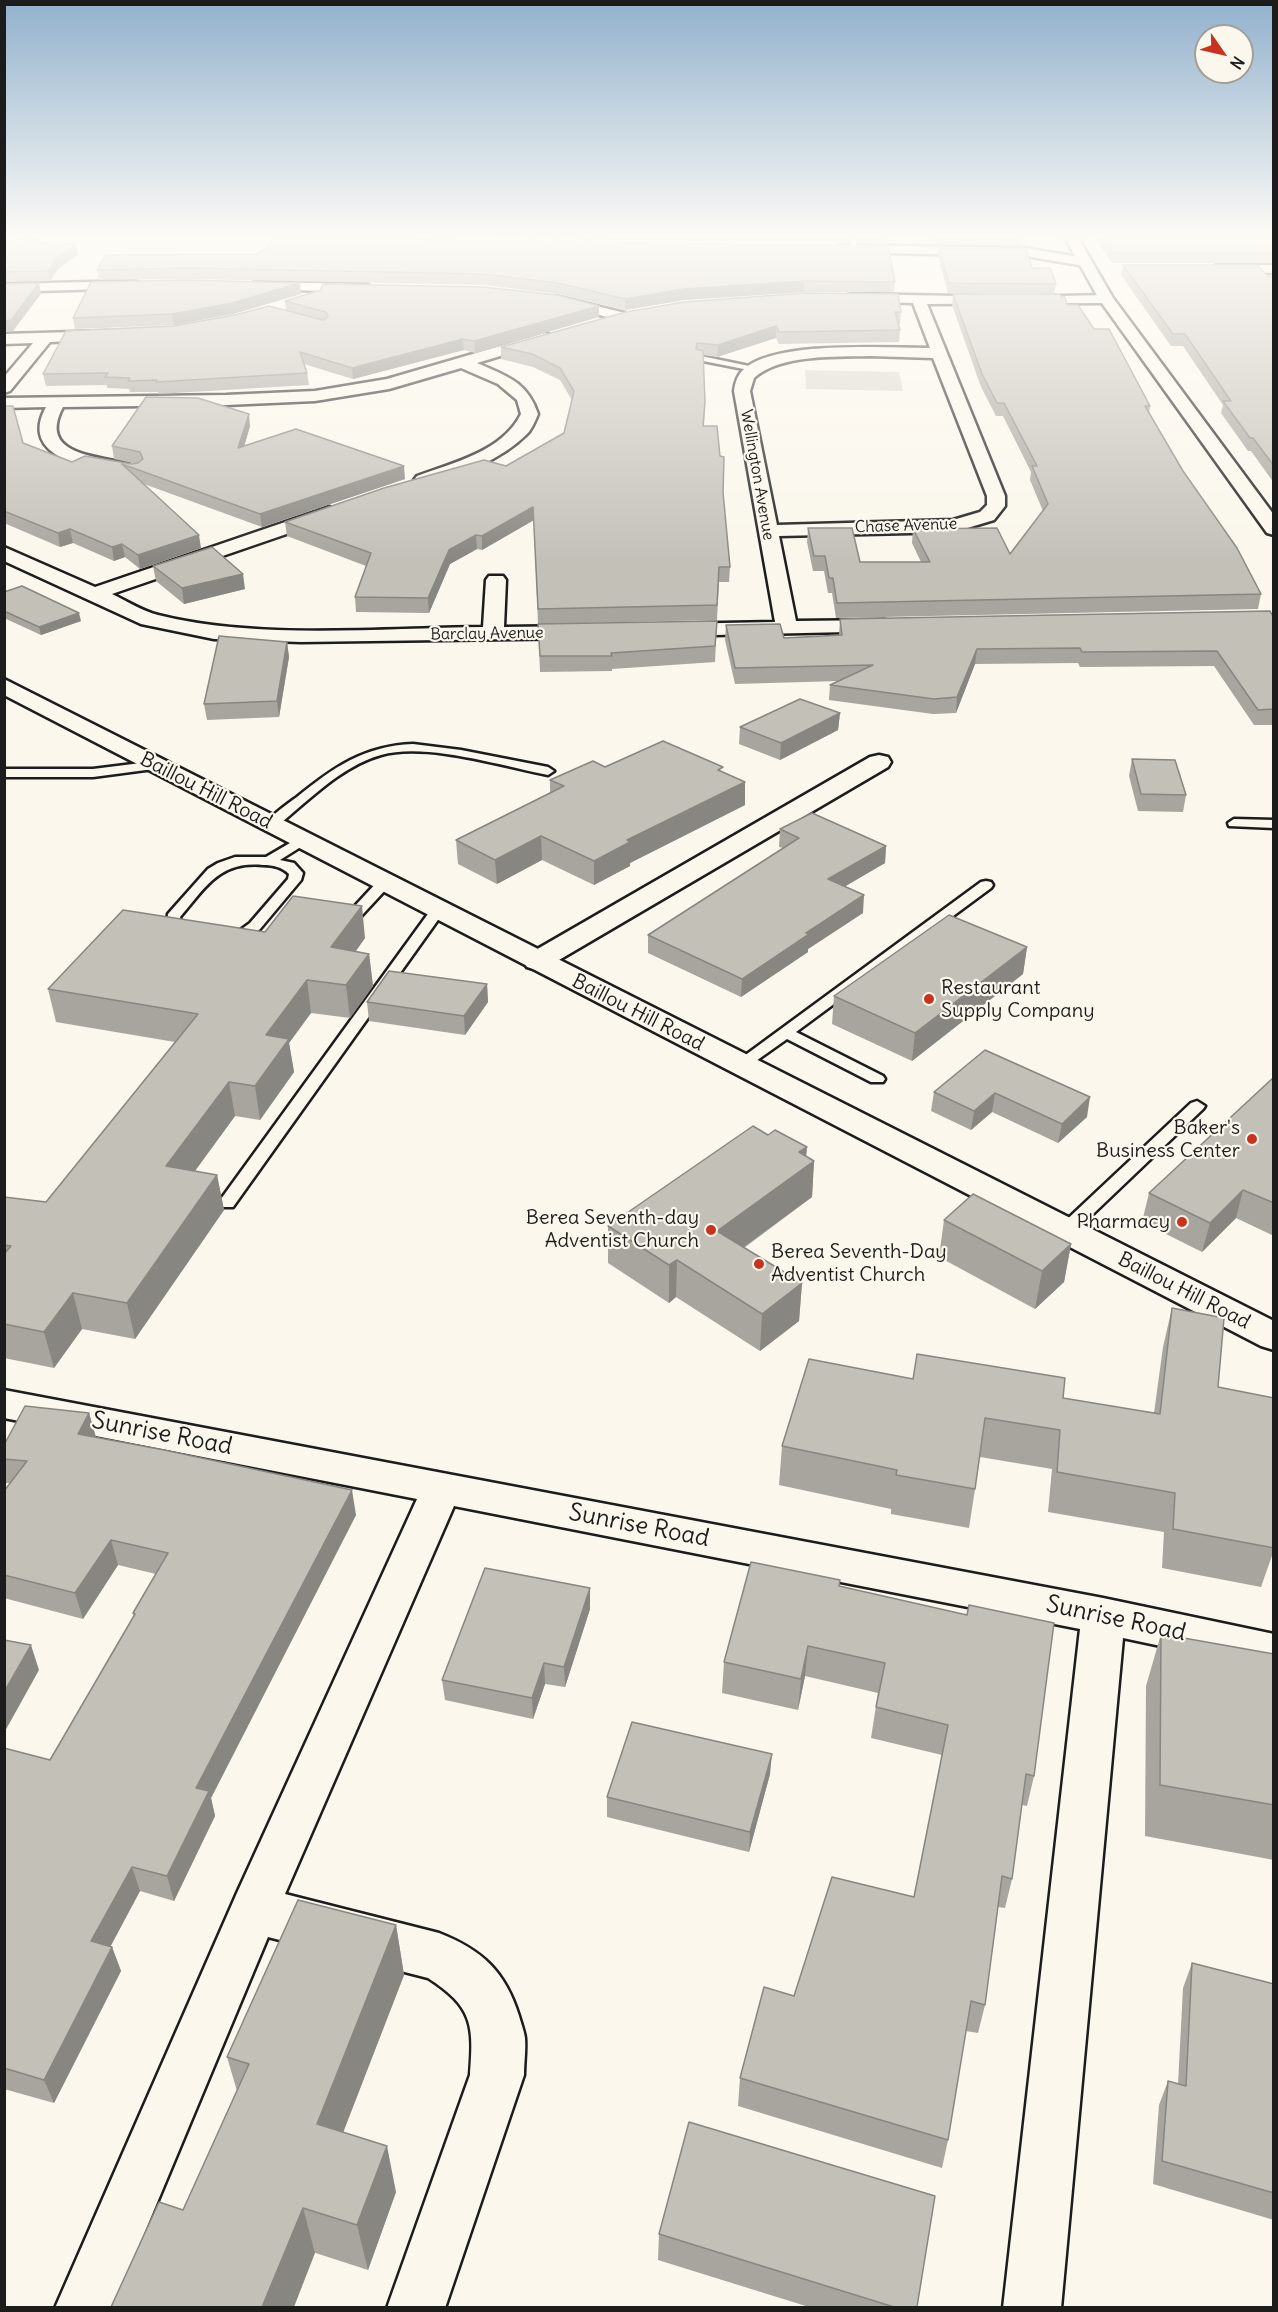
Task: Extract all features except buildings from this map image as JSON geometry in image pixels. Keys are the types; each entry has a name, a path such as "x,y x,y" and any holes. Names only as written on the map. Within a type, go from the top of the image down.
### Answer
{"street":[{"path":"4,388 39,346"},
{"path":"4,403 226,400 315,396 389,384 520,346"},
{"name":"Chase Avenue","path":"767,531 954,526 977,521 993,511 996,506 996,496 937,346"},
{"path":"1140,346 1274,529"},
{"path":"754,369 776,360 801,355 940,353"},
{"path":"402,488 489,455 503,447 524,429 530,409 522,393 489,372 463,363"},
{"name":"Wellington Avenue","path":"754,369 745,379 742,391 787,628"},
{"path":"57,402 46,428 49,439 57,447 86,460 134,470"},
{"path":"93,594 347,507"},
{"name":"Barclay Avenue","path":"4,553 149,619 214,633 301,636 599,632"},
{"path":"493,634 496,580"},
{"path":"646,631 905,626"},
{"name":"Baillou Hill Road","path":"4,686 384,883 1274,1337"},
{"path":"537,961 879,762"},
{"name":"Sunrise Road","path":"7,1410 442,1488 1103,1616 1274,1652"},
{"path":"84,2307 254,1910 442,1488"},
{"path":"1032,2307 1103,1616"},
{"path":"254,1910 439,1958 468,1975 489,2002 499,2037 496,2075 416,2307"}],"lane":[{"path":"701,358 754,369"},
{"path":"271,824 355,761 378,750 403,748 437,751 548,771"},
{"path":"4,773 93,773 157,765"},
{"path":"1234,823 1274,824"},
{"path":"269,861 302,840"},
{"path":"202,932 183,929 174,924 173,917 218,866 229,861 248,858 289,866 296,873 294,880 255,926 244,934 230,937 221,935"},
{"path":"340,930 384,883"},
{"path":"741,1065 986,885"},
{"path":"227,1203 438,910"},
{"path":"785,1032 877,1079"},
{"path":"1066,1230 1197,1106"}],"shaded area":[{"path":"805,370 899,372 903,391 806,389"}],"place":[{"name":"Restaurant Supply Company","path":"929,999"},
{"name":"Baker's Business Center","path":"1252,1139"},
{"name":"Pharmacy","path":"1182,1222"},
{"name":"Berea Seventh-day Adventist Church","path":"711,1230"},
{"name":"Berea Seventh-Day Adventist Church","path":"759,1264"}]}
